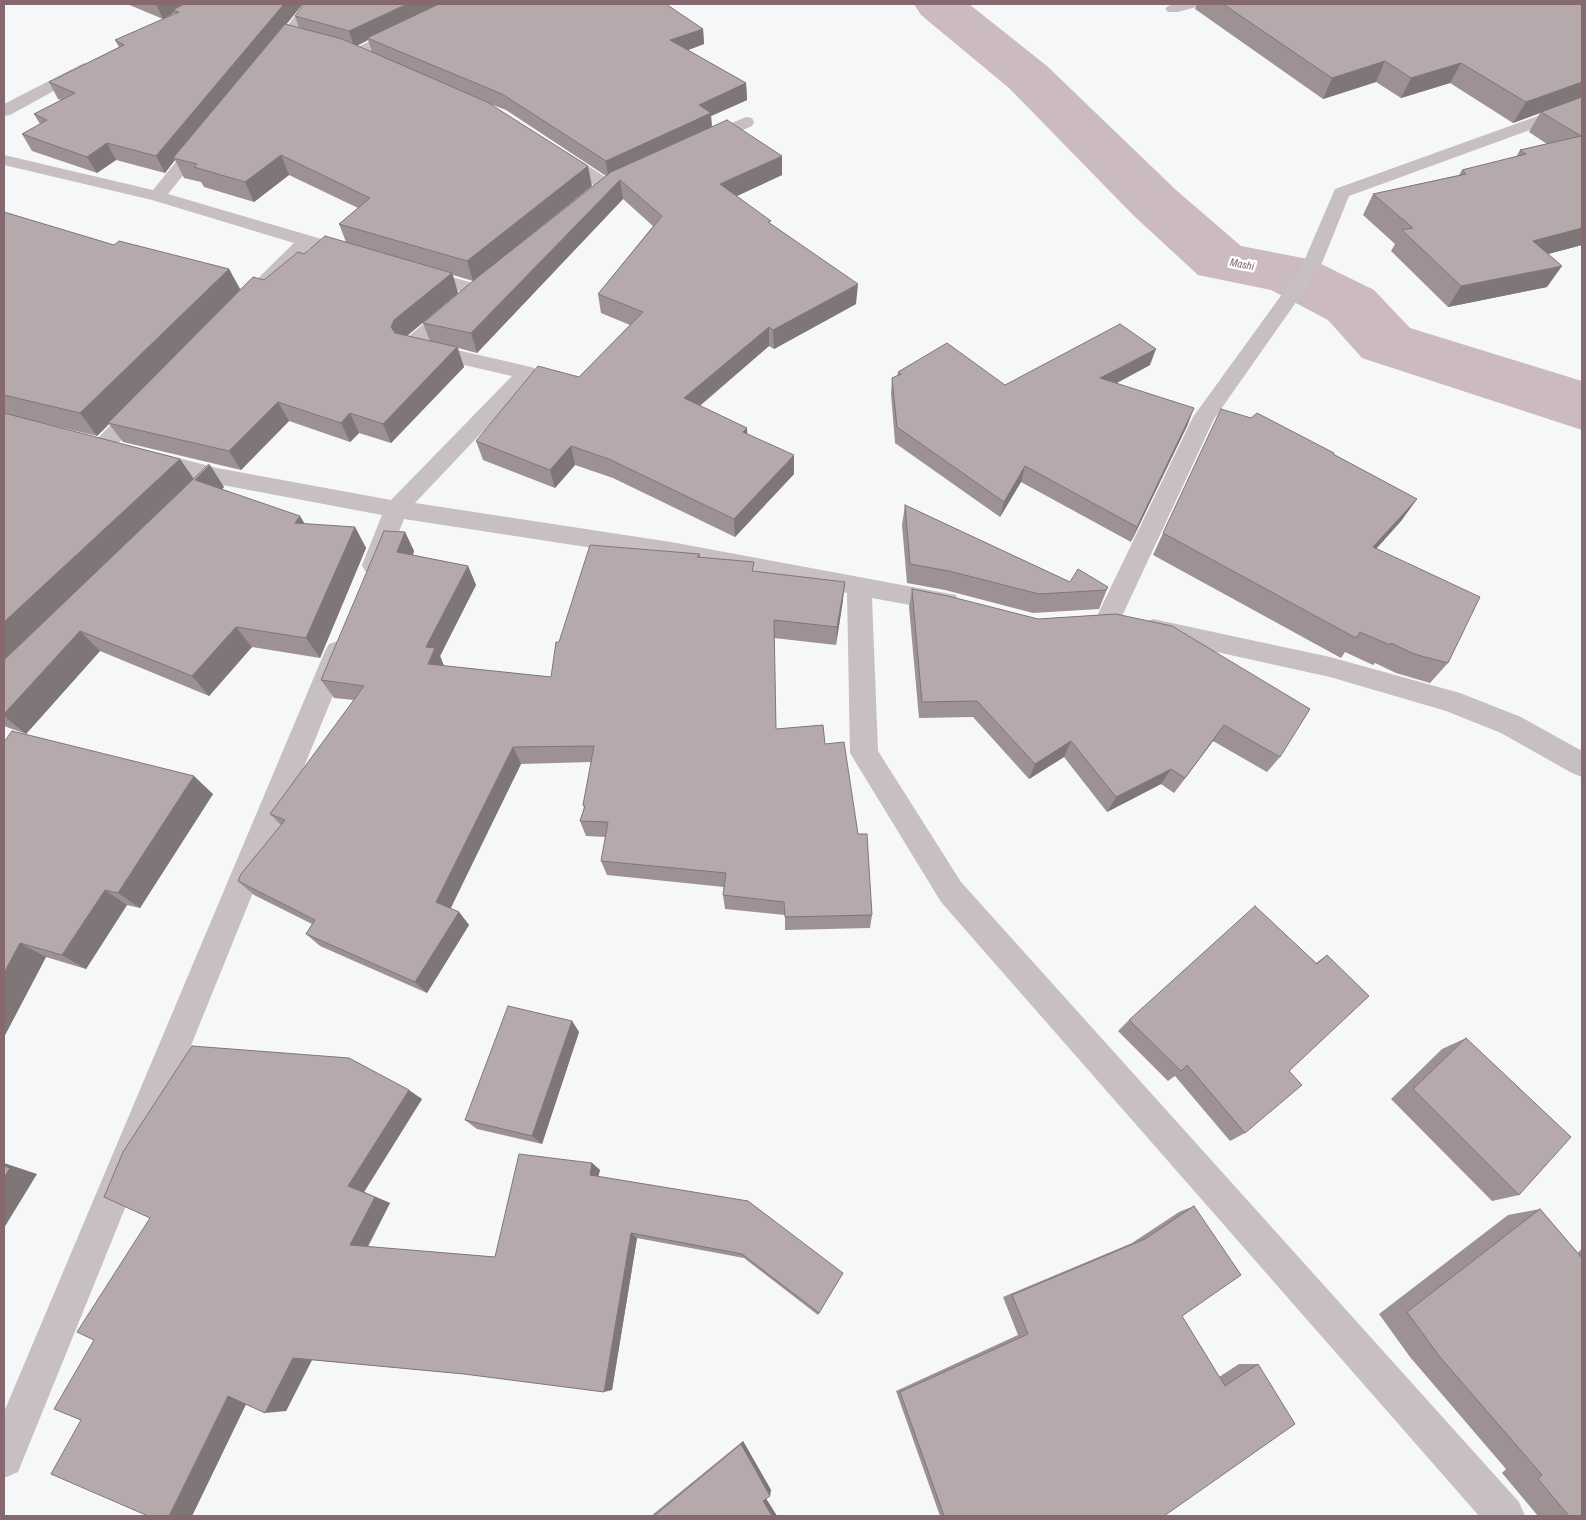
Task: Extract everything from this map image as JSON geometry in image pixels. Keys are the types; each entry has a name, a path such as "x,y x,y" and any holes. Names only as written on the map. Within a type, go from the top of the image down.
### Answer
{"street":[{"path":"264,66 311,4"},
{"path":"355,54 460,4"},
{"path":"1173,9 1191,4"},
{"path":"289,35 308,40"},
{"path":"336,49 355,54 373,62"},
{"path":"4,111 100,60"},
{"path":"1579,109 1340,193 1310,268 1204,417 1098,620 1330,667 1451,702 1511,725 1582,765"},
{"path":"685,150 746,122"},
{"path":"158,196 214,127"},
{"path":"549,149 607,186"},
{"path":"4,160 158,196 372,260"},
{"path":"591,198 607,186 624,178"},
{"path":"238,309 306,240"},
{"path":"362,592 396,510 527,373 410,346 507,266"},
{"path":"400,268 476,290"},
{"path":"156,392 93,444 217,476 396,510 671,551 946,602 972,609"},
{"path":"196,497 217,476"},
{"path":"858,587 864,752 951,892 1505,1516"},
{"path":"4,1458 347,629"}],"building":[{"path":"184,4 284,4 156,156 107,143 87,157 22,134 47,120 34,114 75,93 49,82 124,45 115,40 179,12 173,10"},
{"path":"304,4 407,4 349,31 295,16"},
{"path":"439,4 666,4 703,29 670,40 746,83 699,105 711,113 606,161 502,94 367,38"},
{"path":"1223,4 1582,4 1582,82 1526,102 1461,63 1411,78 1385,61 1332,78"},
{"path":"285,24 342,39 487,102 588,166 467,261 339,224 370,198 281,155 245,182 194,167 197,164 173,158"},
{"path":"1582,97 1582,228 1533,241 1562,266 1461,286 1402,230 1413,228 1373,194 1466,174 1462,170 1526,154 1520,150 1581,136 1541,112"},
{"path":"727,120 782,156 720,184 771,221 768,222 858,284 773,330 769,327 684,398 747,428 743,432 794,455 734,519 609,459 571,446 550,470 476,441 538,366 579,377 643,312 598,294 662,216 620,180 471,333 423,323 479,276 611,172"},
{"path":"4,212 114,245 119,241 229,269 80,413 4,395"},
{"path":"325,236 452,273 394,320 391,327 395,333 457,347 383,424 350,413 341,423 278,402 229,451 108,423 253,277 264,280 298,252 304,254"},
{"path":"1120,324 1156,349 1100,378 1194,408 1137,527 1025,466 1004,502 897,427 892,378 901,374 898,372 947,343 1005,385"},
{"path":"1221,409 1251,418 1257,413 1417,499 1373,547 1480,597 1448,663 1414,654 1391,643 1390,645 1360,632 1356,638 1163,533"},
{"path":"4,413 180,459 4,622"},
{"path":"210,465 195,480 300,516 295,523 355,527 306,638 236,627 192,676 80,631 4,714 4,660"},
{"path":"905,505 1070,582 1078,569 1108,587 1106,590 1039,594 949,571 910,564"},
{"path":"384,531 405,532 397,552 468,566 426,647 435,648 428,664 551,677 556,642 559,642 590,545 700,554 697,557 754,562 752,571 845,582 837,627 774,620 776,729 823,725 825,744 844,742 858,834 867,834 872,915 785,917 784,902 723,895 726,873 601,861 608,822 580,821 585,806 583,805 594,746 513,747 436,902 459,912 415,982 306,934 315,920 238,881 241,874 285,820 270,814 364,686 321,680"},
{"path":"912,589 948,596 1038,619 1116,614 1172,626 1310,709 1280,757 1224,725 1185,778 1171,769 1116,797 1071,741 1035,764 977,701 922,702"},
{"path":"12,731 194,776 118,893 105,890 62,955 20,943 4,973 4,742"},
{"path":"1255,906 1317,964 1327,955 1369,996 1289,1071 1302,1085 1245,1133 1187,1065 1181,1071 1129,1020"},
{"path":"508,1006 572,1021 532,1136 465,1120"},
{"path":"1466,1038 1571,1137 1519,1195 1413,1089"},
{"path":"192,1046 349,1058 409,1090 348,1186 375,1197 350,1245 495,1257 519,1154 592,1163 590,1175 748,1201 843,1273 819,1313 742,1254 631,1233 604,1392 464,1374 293,1358 265,1413 228,1396 169,1516 148,1516 51,1474 81,1420 54,1409 94,1340 77,1332 150,1218 104,1197 123,1152"},
{"path":"4,1166 10,1168 4,1178"},
{"path":"1194,1206 1241,1275 1182,1316 1225,1386 1258,1364 1295,1424 1164,1516 944,1516 900,1392 1028,1334 1012,1295 1145,1239"},
{"path":"1540,1209 1582,1258 1582,1516 1569,1516 1538,1479 1542,1475 1440,1357 1407,1312"},
{"path":"741,1444 770,1496 763,1501 772,1516 654,1516"}],"waterway":[{"name":"Mashi","path":"939,4 1028,77 1155,203 1221,261 1290,274 1351,305 1386,343 1582,406"}]}
